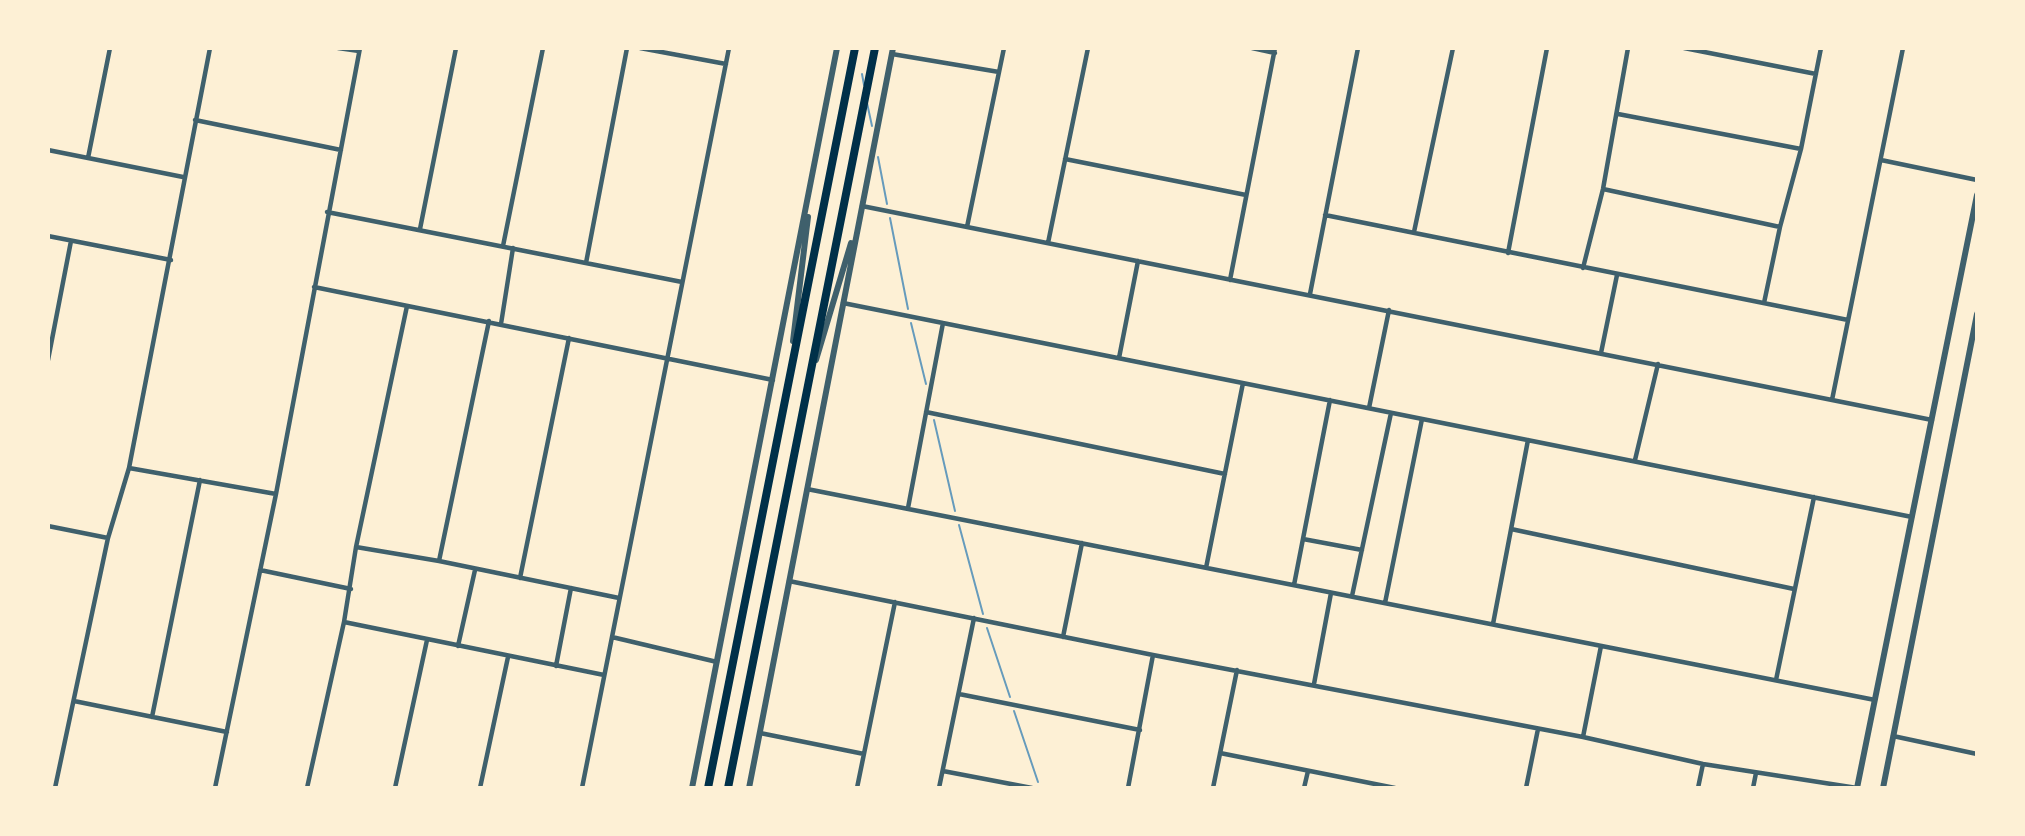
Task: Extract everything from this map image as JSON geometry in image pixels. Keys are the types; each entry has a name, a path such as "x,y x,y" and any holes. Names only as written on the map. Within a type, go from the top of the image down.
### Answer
{"main road":[{"path":"708,788 747,603 855,48"},
{"path":"728,788 875,48"}],"street":[{"path":"87,158 110,48"},
{"path":"55,788 108,538 129,468 171,260 183,177 210,48"},
{"path":"215,788 276,494 359,50 338,48"},
{"path":"420,229 456,48"},
{"path":"503,246 543,48"},
{"path":"586,264 627,48"},
{"path":"640,48 726,64"},
{"path":"680,56 682,48"},
{"path":"582,788 729,48"},
{"path":"692,788 837,48"},
{"path":"967,227 1004,48"},
{"path":"1048,243 1088,48"},
{"path":"1230,280 1275,50 1252,48"},
{"path":"1310,294 1358,48"},
{"path":"1414,232 1453,48"},
{"path":"1508,253 1547,48"},
{"path":"1583,268 1603,189 1628,48"},
{"path":"1684,48 1816,74"},
{"path":"1764,303 1780,227 1801,148 1821,48"},
{"path":"1832,400 1903,48"},
{"path":"749,788 893,51 999,72"},
{"path":"1618,114 1801,148"},
{"path":"195,120 341,150"},
{"path":"48,150 183,177"},
{"path":"1065,159 1246,195"},
{"path":"1881,160 1977,180"},
{"path":"786,401 814,166"},
{"path":"1603,189 1780,227"},
{"path":"789,581 1153,655 1583,737 1703,764 1857,788 1977,195"},
{"path":"807,392 862,206"},
{"path":"862,206 1932,420"},
{"path":"327,212 682,282"},
{"path":"1325,215 1848,320"},
{"path":"48,236 171,260"},
{"path":"48,360 72,241"},
{"path":"501,324 513,248"},
{"path":"1119,358 1138,261"},
{"path":"1601,352 1617,275"},
{"path":"314,287 773,380"},
{"path":"843,303 1912,517"},
{"path":"308,788 351,589 356,547 407,306"},
{"path":"1369,408 1389,310"},
{"path":"1882,788 1977,314"},
{"path":"439,561 489,321"},
{"path":"908,508 943,323"},
{"path":"520,578 569,338"},
{"path":"1635,460 1658,364"},
{"path":"1206,568 1243,383"},
{"path":"1294,585 1330,400"},
{"path":"926,412 1225,474"},
{"path":"1352,596 1391,413"},
{"path":"1385,603 1422,419"},
{"path":"1493,624 1528,440"},
{"path":"129,468 276,494"},
{"path":"152,717 200,480"},
{"path":"807,489 1875,700"},
{"path":"1776,680 1814,497"},
{"path":"48,526 108,538"},
{"path":"1511,529 1794,589"},
{"path":"1303,538 1362,550"},
{"path":"1063,637 1082,543"},
{"path":"356,547 439,561 619,598"},
{"path":"260,570 351,589"},
{"path":"458,646 475,570"},
{"path":"556,666 571,588"},
{"path":"1314,684 1331,593"},
{"path":"857,788 895,602"},
{"path":"939,788 974,618"},
{"path":"344,622 604,675"},
{"path":"612,637 717,662"},
{"path":"395,788 427,640"},
{"path":"1583,737 1601,646"},
{"path":"1128,788 1153,655"},
{"path":"480,788 508,657"},
{"path":"1213,788 1237,670"},
{"path":"959,694 1140,730"},
{"path":"74,701 227,732"},
{"path":"1526,788 1538,729"},
{"path":"760,733 864,754"},
{"path":"1893,736 1977,754"},
{"path":"1220,753 1395,788"},
{"path":"1698,788 1703,764"},
{"path":"943,771 1032,788"},
{"path":"1304,788 1308,771"},
{"path":"1753,788 1756,773"}],"waterway":[{"path":"862,74 864,85"},
{"path":"867,103 872,126"},
{"path":"878,157 887,204"},
{"path":"890,218 908,309"},
{"path":"911,323 926,384"},
{"path":"934,420 955,511"},
{"path":"959,525 983,614"},
{"path":"987,628 1010,697"},
{"path":"1014,711 1038,782"}]}
